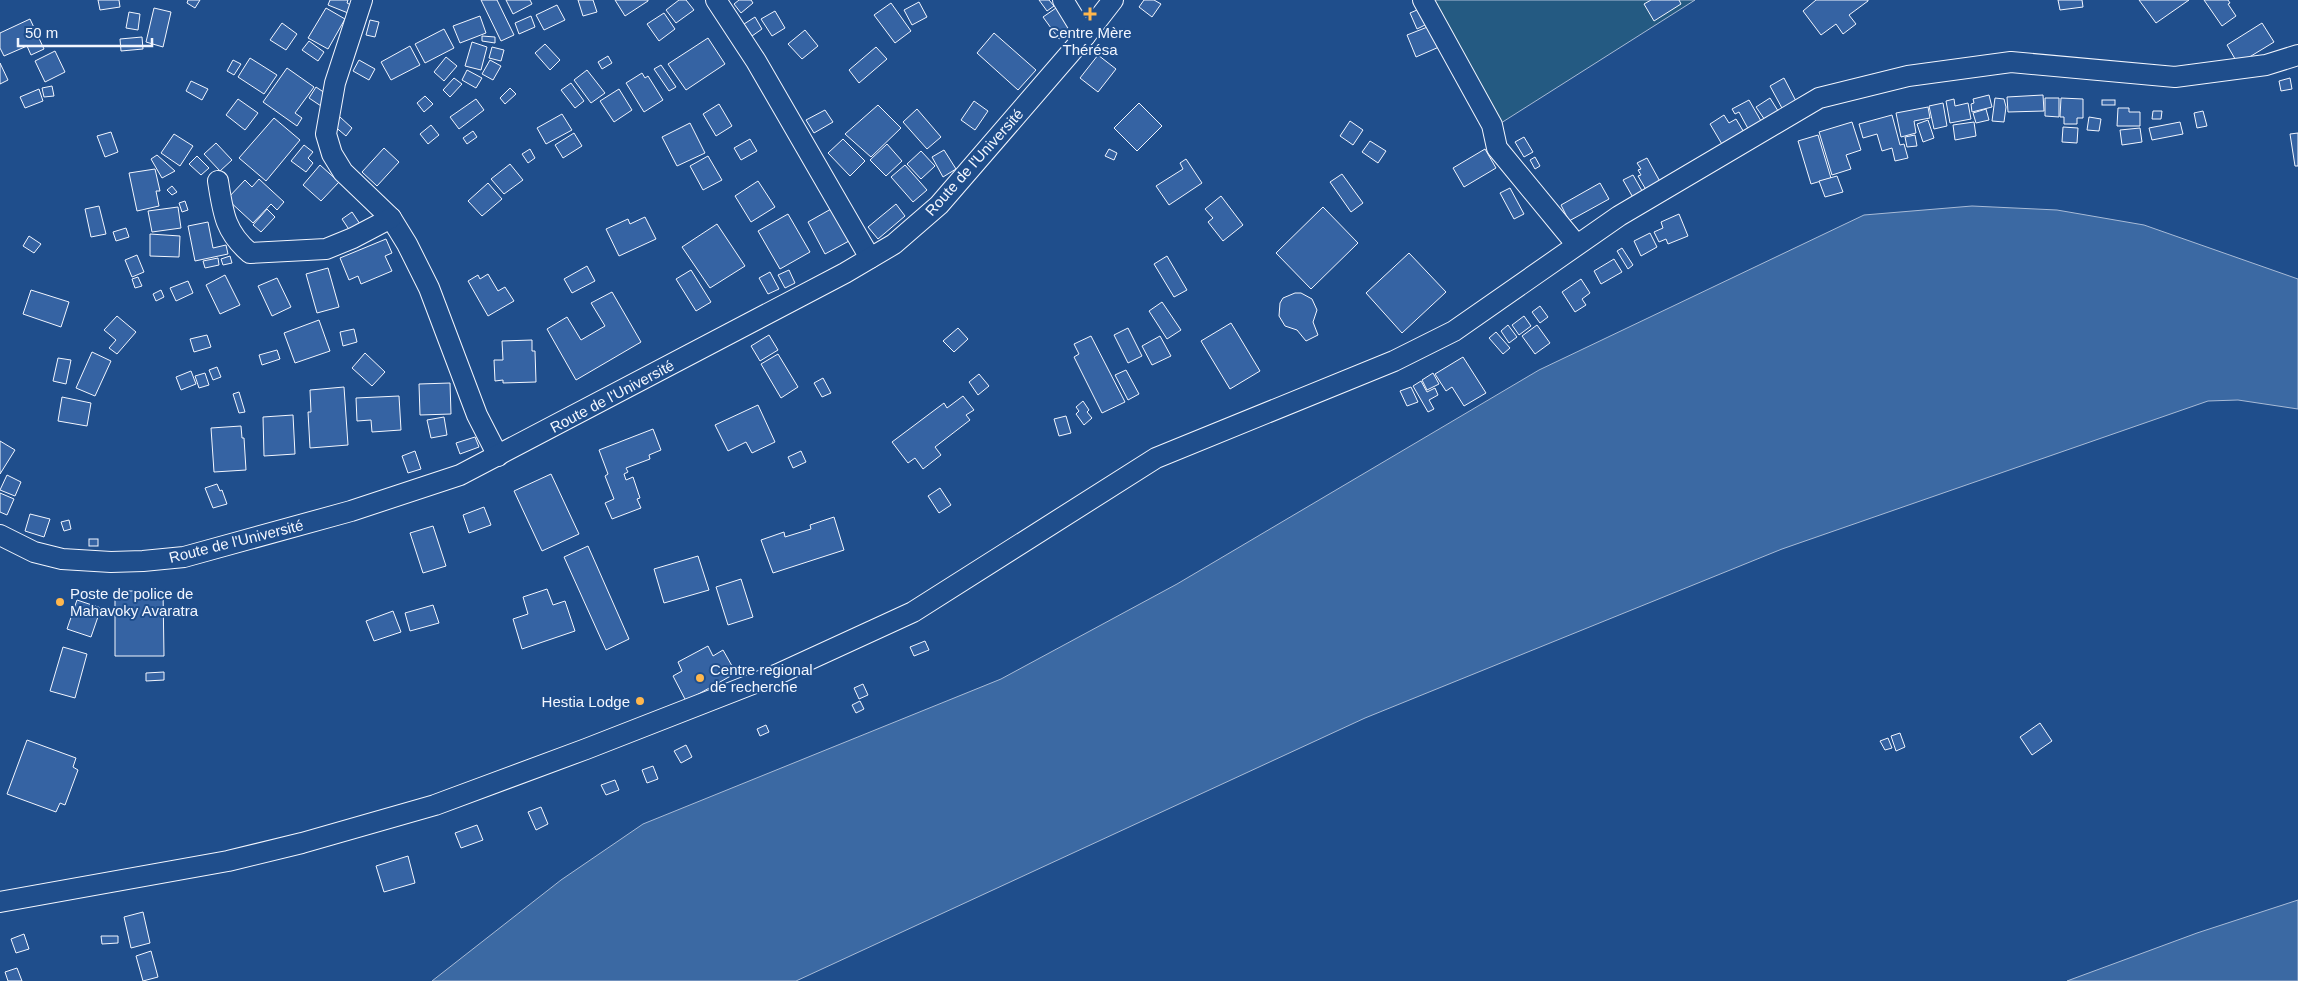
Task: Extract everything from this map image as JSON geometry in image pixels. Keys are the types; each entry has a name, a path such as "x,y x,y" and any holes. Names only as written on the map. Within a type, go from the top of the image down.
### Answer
{"street":[{"path":"362,0 336,83 328,113 326,134 332,154 343,172 391,218 429,288 477,415 498,456"},
{"path":"716,0 756,61 870,258"},
{"path":"1063,0 1085,36"},
{"name":"Route de l'Université","path":"0,535 34,552 62,559 111,562 184,556 360,508 460,475 894,244 939,205 1085,36 1113,0"},
{"path":"1423,0 1492,125 1497,148 1576,244"},
{"path":"0,902 228,861 302,843 435,805 586,749 778,674 913,612 1156,458 1394,361 1454,331 1576,244 1619,216 1819,98 1908,76 2011,62 2175,77 2266,65 2298,55"},
{"path":"218,182 223,216 236,241 250,253 326,249 353,238 391,218"}],"shaded area":[{"path":"1432,0 1695,0 1501,123"},
{"path":"1972,206 2057,210 2144,225 2298,279 2298,409 2238,400 2208,401 1782,549 1365,718 796,981 432,981 561,880 643,824 1001,679 1177,584 1539,370 1864,215"},
{"path":"2298,900 2298,981 2067,981 2197,933"}],"building":[{"path":"98,0 119,0 120,7 100,10"},
{"path":"188,0 200,0 195,8 187,3"},
{"path":"330,0 348,0 347,3 351,5 348,13 328,5"},
{"path":"481,0 497,0 514,35 501,41"},
{"path":"506,0 530,0 532,4 513,14"},
{"path":"578,0 593,0 597,12 583,16"},
{"path":"615,0 648,0 648,1 625,16"},
{"path":"679,0 686,0 694,10 676,23 666,10"},
{"path":"739,0 751,0 753,3 741,13 734,4"},
{"path":"1039,0 1049,0 1054,6 1047,11"},
{"path":"1144,0 1154,0 1161,4 1152,17 1139,7"},
{"path":"1651,0 1679,0 1681,4 1654,21 1644,4"},
{"path":"1816,0 1868,1 1849,15 1856,24 1843,34 1836,24 1821,35 1803,11"},
{"path":"2058,0 2082,0 2083,7 2060,10"},
{"path":"2139,0 2189,0 2156,23"},
{"path":"2204,0 2228,0 2230,3 2228,4 2236,16 2222,26"},
{"path":"919,2 927,17 912,25 904,10"},
{"path":"891,3 911,31 895,43 874,15"},
{"path":"557,5 565,20 544,30 536,15"},
{"path":"1424,7 1431,22 1417,29 1410,13"},
{"path":"154,8 171,12 163,47 146,42"},
{"path":"326,8 345,19 328,49 308,38"},
{"path":"1056,8 1071,30 1059,39 1043,17"},
{"path":"775,11 785,28 772,36 761,19"},
{"path":"129,12 140,14 138,30 126,28"},
{"path":"664,13 675,29 659,41 647,24"},
{"path":"480,16 486,33 460,43 453,26"},
{"path":"531,16 535,27 519,34 515,23"},
{"path":"755,17 762,29 752,36 744,24"},
{"path":"30,19 44,49 31,55 27,46 4,56 0,48 0,33"},
{"path":"370,20 379,22 375,37 366,35"},
{"path":"282,23 297,34 286,50 270,40"},
{"path":"2262,23 2274,42 2238,64 2227,45"},
{"path":"1430,26 1439,47 1416,57 1407,35"},
{"path":"444,29 454,48 425,63 415,44"},
{"path":"805,30 818,46 802,59 788,44"},
{"path":"994,33 1036,70 1018,90 977,53"},
{"path":"482,36 495,37 495,43 482,41"},
{"path":"142,37 143,49 121,51 120,39"},
{"path":"708,38 725,64 686,90 668,64"},
{"path":"309,41 324,52 318,61 302,50"},
{"path":"472,42 487,47 481,70 465,66"},
{"path":"545,44 560,60 550,70 535,53"},
{"path":"410,46 420,65 391,80 381,62"},
{"path":"492,47 504,50 501,61 489,58"},
{"path":"876,47 887,59 859,83 849,70"},
{"path":"55,51 65,72 45,82 35,61"},
{"path":"1098,55 1116,69 1098,92 1080,78"},
{"path":"608,56 612,63 602,69 598,62"},
{"path":"446,57 457,66 444,81 434,72"},
{"path":"250,58 277,75 264,94 238,77"},
{"path":"233,60 241,64 234,75 227,71"},
{"path":"359,60 375,69 369,80 353,71"},
{"path":"490,60 501,66 493,80 482,74"},
{"path":"0,63 8,80 0,84"},
{"path":"661,65 676,87 669,91 654,69"},
{"path":"287,68 314,87 295,113 302,118 297,126 263,102"},
{"path":"467,70 482,78 476,88 462,80"},
{"path":"587,70 605,93 591,103 574,80"},
{"path":"642,73 645,78 648,76 663,100 644,112 626,83"},
{"path":"454,78 462,84 450,97 443,90"},
{"path":"1784,78 1797,103 1783,110 1770,86"},
{"path":"2290,78 2292,89 2281,91 2279,81"},
{"path":"191,81 208,89 202,100 186,91"},
{"path":"571,83 584,101 575,108 561,90"},
{"path":"52,86 54,96 44,97 42,88"},
{"path":"316,87 328,95 321,106 309,98"},
{"path":"510,88 516,94 505,104 500,98"},
{"path":"39,89 43,101 25,108 20,97"},
{"path":"619,89 632,110 614,122 600,101"},
{"path":"1989,95 1992,107 1972,112 1971,104 1974,103 1973,99"},
{"path":"2043,95 2044,111 2008,112 2007,97"},
{"path":"425,96 433,104 424,112 417,103"},
{"path":"1770,98 1780,114 1767,123 1756,107"},
{"path":"1995,98 2004,99 2006,107 2004,122 1992,121"},
{"path":"2045,98 2059,98 2059,117 2045,116"},
{"path":"2061,98 2083,99 2083,118 2077,118 2077,124 2064,124 2064,117 2060,117"},
{"path":"238,99 258,113 245,130 226,115"},
{"path":"476,99 484,110 459,129 450,117"},
{"path":"1954,99 1955,106 1968,103 1971,119 1950,123 1946,101"},
{"path":"1749,100 1765,128 1752,136 1739,112 1735,114 1732,109"},
{"path":"2102,100 2115,100 2115,105 2102,105"},
{"path":"974,101 988,111 975,130 961,120"},
{"path":"1139,103 1162,126 1137,151 1114,128"},
{"path":"1943,103 1947,126 1934,129 1929,106"},
{"path":"719,104 732,126 716,136 703,114"},
{"path":"878,105 901,128 871,157 845,134"},
{"path":"1928,107 1930,118 1914,121 1916,133 1901,137 1896,113"},
{"path":"2118,108 2129,108 2129,112 2140,112 2140,126 2117,126"},
{"path":"917,109 941,137 927,149 903,122"},
{"path":"1986,109 1989,120 1976,123 1973,113"},
{"path":"825,110 833,122 814,133 806,120"},
{"path":"2153,111 2162,111 2161,119 2152,119"},
{"path":"2203,111 2207,126 2197,128 2194,113"},
{"path":"562,114 572,130 546,144 537,128"},
{"path":"1724,115 1729,123 1736,119 1745,134 1726,151 1710,124"},
{"path":"1892,115 1900,145 1904,144 1908,158 1895,161 1892,148 1882,151 1877,134 1863,138 1859,124"},
{"path":"340,117 352,128 346,136 333,125"},
{"path":"2089,117 2101,119 2099,131 2087,130"},
{"path":"274,118 300,140 266,181 239,158"},
{"path":"1928,120 1934,138 1923,142 1917,124"},
{"path":"1350,121 1363,130 1353,145 1340,136"},
{"path":"1852,122 1861,150 1846,155 1851,169 1832,175 1819,132"},
{"path":"1974,122 1976,136 1955,140 1953,125"},
{"path":"2180,122 2183,134 2152,140 2149,128"},
{"path":"690,123 705,153 677,166 662,137"},
{"path":"431,125 439,135 428,144 420,134"},
{"path":"2063,127 2078,128 2077,143 2062,142"},
{"path":"2140,128 2142,142 2122,145 2120,130"},
{"path":"473,131 477,137 467,144 463,138"},
{"path":"111,132 118,152 105,157 97,136"},
{"path":"574,133 582,146 563,158 555,145"},
{"path":"2298,133 2298,166 2295,166 2290,134"},
{"path":"174,134 193,146 180,166 161,153"},
{"path":"1818,135 1831,178 1811,184 1798,141"},
{"path":"1915,135 1917,146 1907,147 1905,137"},
{"path":"1524,137 1533,152 1524,157 1515,142"},
{"path":"750,139 757,151 741,160 734,148"},
{"path":"843,139 865,161 850,176 828,153"},
{"path":"1370,141 1386,151 1378,163 1362,152"},
{"path":"216,143 232,160 220,171 204,154"},
{"path":"887,144 902,161 886,176 870,160"},
{"path":"304,145 313,152 308,158 313,163 306,172 291,161"},
{"path":"384,148 399,162 377,186 362,172"},
{"path":"530,149 535,158 528,163 522,154"},
{"path":"1109,149 1117,153 1114,160 1105,156"},
{"path":"1485,149 1496,168 1464,187 1453,168"},
{"path":"944,150 956,169 943,177 932,157"},
{"path":"921,151 935,166 921,179 907,164"},
{"path":"157,155 175,171 162,178 151,159"},
{"path":"197,156 209,168 201,175 189,164"},
{"path":"708,156 722,180 703,190 690,166"},
{"path":"1535,157 1540,166 1535,169 1530,160"},
{"path":"1647,158 1663,187 1649,195 1638,176 1641,175 1638,170 1641,169 1637,163"},
{"path":"1186,159 1202,183 1169,205 1156,186 1183,169 1180,163"},
{"path":"510,164 523,180 504,194 491,179"},
{"path":"320,165 339,182 321,201 303,185"},
{"path":"905,165 927,190 913,202 891,177"},
{"path":"155,169 160,191 156,191 159,206 137,211 129,173"},
{"path":"1342,174 1363,203 1351,212 1330,182"},
{"path":"1633,175 1645,196 1635,201 1623,180"},
{"path":"1837,176 1843,192 1825,197 1819,181"},
{"path":"259,179 284,202 277,210 271,204 253,223 227,199 245,180 252,187"},
{"path":"758,181 775,207 751,222 735,196"},
{"path":"488,183 502,199 482,216 468,201"},
{"path":"1600,183 1609,199 1569,221 1561,205"},
{"path":"172,186 177,192 172,195 167,190"},
{"path":"1510,188 1524,214 1514,219 1500,193"},
{"path":"1221,196 1243,225 1223,241 1208,222 1213,218 1205,209"},
{"path":"185,201 188,210 182,212 179,203"},
{"path":"896,204 905,216 878,239 868,227"},
{"path":"99,206 106,234 91,237 85,209"},
{"path":"178,207 181,228 152,232 148,211"},
{"path":"1323,207 1358,243 1311,289 1276,253"},
{"path":"267,209 275,217 261,232 253,225"},
{"path":"831,209 849,241 825,254 808,222"},
{"path":"352,212 362,227 352,234 342,219"},
{"path":"788,214 810,252 780,269 758,231"},
{"path":"1679,214 1688,236 1668,244 1666,239 1659,242 1654,232 1663,228 1661,222"},
{"path":"645,217 656,239 619,256 606,229 628,219 630,224"},
{"path":"208,222 213,248 226,245 228,254 195,261 188,226"},
{"path":"717,224 745,266 710,288 682,247"},
{"path":"126,228 129,237 116,241 113,232"},
{"path":"1650,233 1657,247 1641,256 1634,241"},
{"path":"150,234 180,236 179,257 150,256"},
{"path":"29,236 41,244 34,253 23,246"},
{"path":"386,239 392,253 385,256 392,271 361,284 358,276 349,280 340,258"},
{"path":"1622,248 1633,265 1628,269 1617,251"},
{"path":"1409,253 1446,292 1402,333 1366,293"},
{"path":"137,255 144,272 132,277 125,260"},
{"path":"230,256 232,263 223,265 221,259"},
{"path":"1167,256 1187,290 1174,297 1154,264"},
{"path":"218,258 219,265 205,268 203,261"},
{"path":"1614,259 1622,272 1601,284 1594,271"},
{"path":"587,266 595,281 572,293 564,279"},
{"path":"328,268 339,307 317,313 306,274"},
{"path":"691,270 711,302 696,311 676,279"},
{"path":"789,270 795,283 785,288 778,275"},
{"path":"770,272 779,289 768,294 759,278"},
{"path":"488,274 498,291 505,287 514,301 488,316 468,281 478,275 480,279"},
{"path":"225,275 240,305 220,314 206,285"},
{"path":"138,277 142,286 135,288 132,279"},
{"path":"277,278 291,307 272,316 258,286"},
{"path":"1581,279 1590,293 1582,299 1586,305 1575,312 1562,292"},
{"path":"188,281 193,293 176,301 170,288"},
{"path":"31,290 69,302 61,327 23,314"},
{"path":"161,290 164,297 156,301 153,294"},
{"path":"612,292 641,342 576,380 547,329 567,317 581,340 605,326 591,303"},
{"path":"1295,293 1301,293 1312,299 1317,310 1313,322 1318,335 1306,341 1297,330 1285,326 1279,316 1280,303 1283,298"},
{"path":"1162,302 1181,330 1167,339 1149,311"},
{"path":"1540,306 1548,317 1540,323 1532,312"},
{"path":"117,316 136,332 117,354 109,348 116,340 104,330"},
{"path":"1524,316 1531,326 1519,335 1512,325"},
{"path":"319,320 330,351 295,363 284,333"},
{"path":"1231,323 1260,371 1230,389 1201,341"},
{"path":"1508,325 1517,337 1509,343 1501,331"},
{"path":"1537,325 1550,343 1535,354 1522,336"},
{"path":"958,328 968,339 954,352 943,341"},
{"path":"1128,328 1142,356 1128,363 1114,335"},
{"path":"354,329 357,342 343,346 340,332"},
{"path":"1496,332 1510,348 1503,354 1489,338"},
{"path":"207,335 211,347 194,352 190,339"},
{"path":"769,335 778,350 760,361 751,346"},
{"path":"1091,336 1125,402 1102,413 1074,357 1079,354 1074,344"},
{"path":"1160,336 1171,356 1152,365 1142,346"},
{"path":"532,340 532,351 535,351 536,382 503,383 503,380 495,381 494,360 503,360 502,341"},
{"path":"277,350 280,359 262,365 259,355"},
{"path":"92,352 111,361 95,396 76,388"},
{"path":"365,353 385,372 372,386 352,368"},
{"path":"778,354 798,387 781,398 761,364"},
{"path":"1463,357 1486,393 1464,406 1452,387 1446,391 1435,374"},
{"path":"58,358 71,360 66,384 53,381"},
{"path":"217,367 221,377 213,380 209,370"},
{"path":"1126,370 1139,394 1128,400 1115,375"},
{"path":"191,371 196,384 181,390 176,377"},
{"path":"205,373 209,385 199,388 195,376"},
{"path":"1433,373 1439,384 1427,390 1422,380"},
{"path":"979,374 989,386 978,395 969,382"},
{"path":"823,378 831,393 822,397 814,383"},
{"path":"1421,381 1427,392 1435,388 1438,395 1429,400 1434,409 1428,412 1413,386"},
{"path":"450,383 451,414 420,415 419,384"},
{"path":"344,387 348,445 310,448 308,412 311,412 310,390"},
{"path":"1411,387 1418,402 1407,406 1400,391"},
{"path":"239,392 245,412 239,413 233,394"},
{"path":"399,396 401,430 372,432 371,420 357,421 356,398"},
{"path":"963,396 974,410 966,415 970,420 935,447 941,455 923,469 915,458 908,463 892,442 944,403 947,408"},
{"path":"62,397 91,403 87,426 58,421"},
{"path":"1083,401 1089,410 1087,412 1092,418 1084,425 1076,414 1079,411 1076,407"},
{"path":"758,405 775,442 752,453 746,442 728,451 715,425"},
{"path":"293,415 295,454 264,456 263,417"},
{"path":"1066,416 1071,433 1059,436 1054,419"},
{"path":"444,417 447,435 431,438 427,420"},
{"path":"241,426 242,438 244,438 246,470 214,472 211,428"},
{"path":"653,429 661,450 649,455 650,459 626,468 628,472 624,474 626,480 633,477 640,498 637,499 641,508 612,519 605,503 614,499 605,476 608,474 599,450"},
{"path":"475,437 479,447 460,454 456,443"},
{"path":"0,441 15,450 0,474"},
{"path":"415,451 421,469 408,473 402,456"},
{"path":"801,451 806,462 793,468 788,457"},
{"path":"551,474 579,534 542,551 514,491"},
{"path":"7,475 21,482 15,496 0,490"},
{"path":"217,484 220,491 222,490 227,504 213,508 205,488"},
{"path":"940,488 951,505 939,513 928,496"},
{"path":"0,493 14,499 7,515 0,512"},
{"path":"484,507 491,525 469,533 463,515"},
{"path":"30,514 50,519 44,537 25,531"},
{"path":"834,517 844,550 773,573 761,540 784,532 785,537 811,529 810,525"},
{"path":"69,520 71,529 64,531 61,522"},
{"path":"433,526 446,566 423,573 410,533"},
{"path":"89,539 98,539 98,546 89,546"},
{"path":"588,546 629,639 606,650 564,557"},
{"path":"698,556 709,590 664,603 654,569"},
{"path":"741,579 753,617 728,625 716,587"},
{"path":"547,589 553,605 565,601 575,631 522,649 513,619 528,614 523,597"},
{"path":"115,591 163,591 164,656 115,656"},
{"path":"77,600 101,608 91,637 67,629"},
{"path":"433,605 439,623 410,631 405,613"},
{"path":"393,611 401,632 374,641 366,621"},
{"path":"925,641 929,650 914,656 910,647"},
{"path":"708,646 713,656 723,650 736,673 686,701 673,676 682,671 678,662"},
{"path":"63,647 87,654 75,698 50,691"},
{"path":"164,672 164,680 146,681 146,673"},
{"path":"863,684 868,695 859,699 854,688"},
{"path":"860,701 864,709 856,713 852,705"},
{"path":"2040,723 2052,741 2032,755 2020,737"},
{"path":"766,725 769,732 760,736 757,729"},
{"path":"1900,733 1905,747 1896,751 1891,736"},
{"path":"1888,738 1892,748 1885,750 1880,741"},
{"path":"27,740 76,758 73,767 78,770 65,805 60,803 56,812 7,794"},
{"path":"686,745 692,757 681,763 674,751"},
{"path":"653,766 658,779 647,783 642,770"},
{"path":"615,780 619,790 606,795 601,785"},
{"path":"541,807 548,824 536,830 528,812"},
{"path":"477,825 483,840 461,848 455,833"},
{"path":"408,856 415,883 384,892 376,866"},
{"path":"143,912 150,943 131,948 124,917"},
{"path":"24,934 29,949 16,953 11,939"},
{"path":"101,936 118,936 118,943 102,944"},
{"path":"151,951 158,977 143,981 136,956"},
{"path":"17,968 22,981 8,981 5,972"}],"place":[{"name":"Centre Mère Thérésa","path":"1090,14"},
{"name":"Poste de police de Mahavoky Avaratra","path":"60,602"},
{"name":"Centre regional de recherche","path":"700,678"},
{"name":"Hestia Lodge","path":"640,701"}]}
